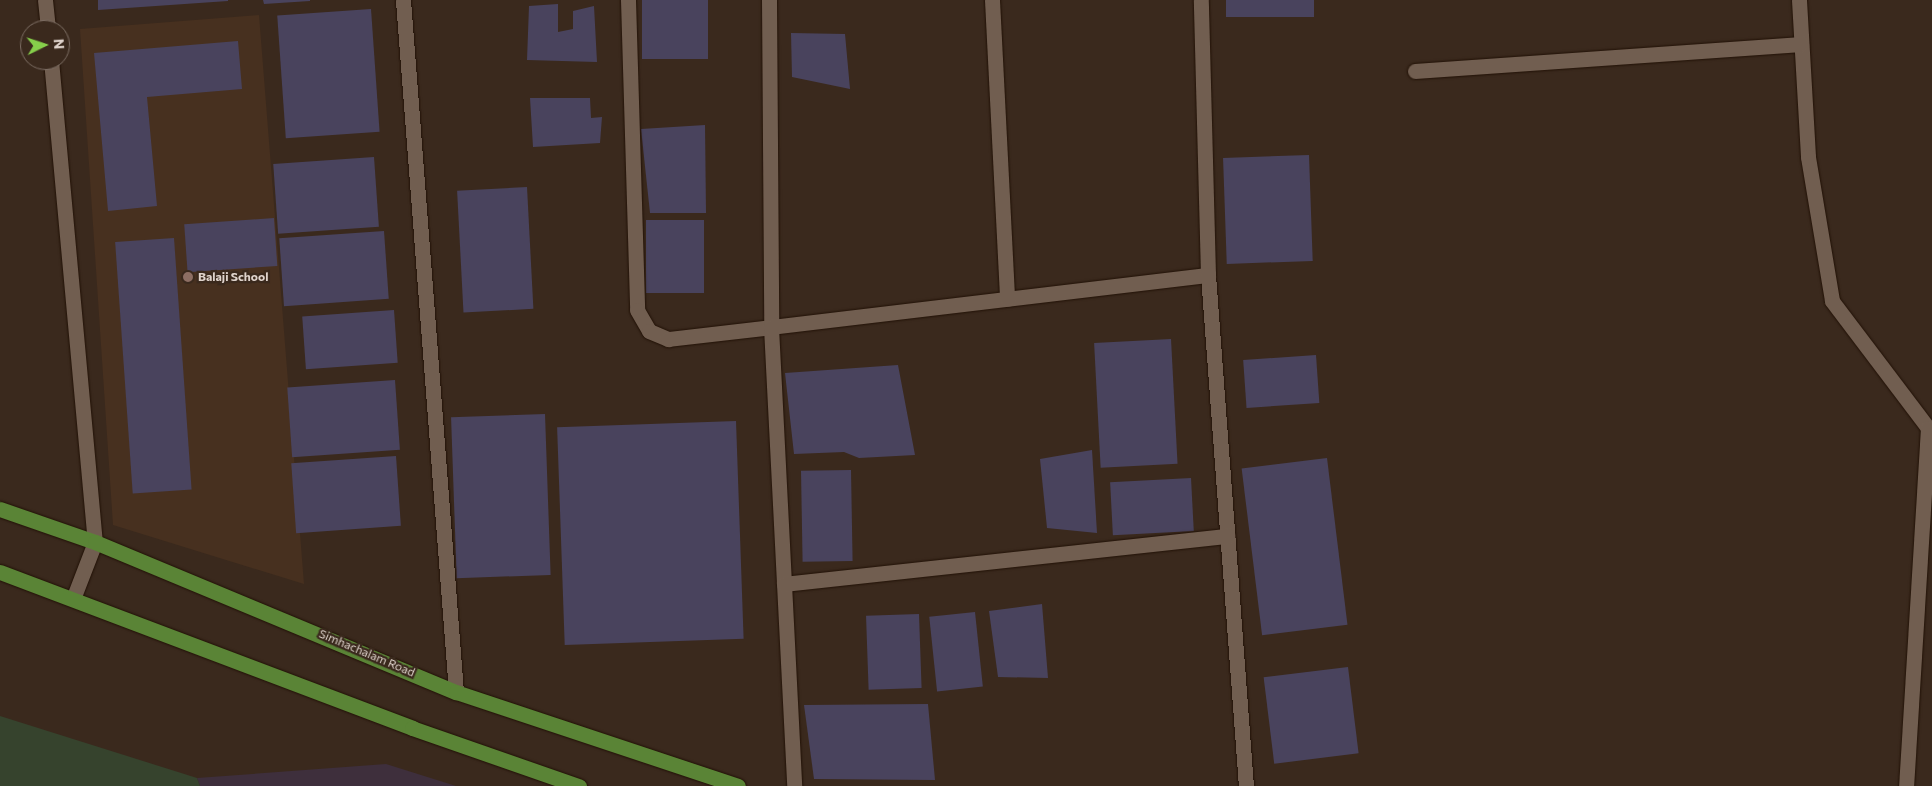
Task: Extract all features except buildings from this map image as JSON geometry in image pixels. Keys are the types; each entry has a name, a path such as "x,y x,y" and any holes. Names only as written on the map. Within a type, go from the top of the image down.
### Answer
{"main road":[{"name":"Simhachalam Road","path":"0,509 95,542 456,692 738,786"},
{"path":"0,572 412,728 579,786"}],"street":[{"path":"45,0 47,20"},
{"path":"403,0 456,692"},
{"path":"628,0 637,310 649,331 668,339 1208,275"},
{"path":"769,0 771,327 794,786"},
{"path":"992,0 1007,299"},
{"path":"1201,0 1208,275 1246,786"},
{"path":"1799,0 1808,157 1832,301 1928,428 1906,786"},
{"path":"1415,72 1802,44"},
{"path":"52,70 95,542 73,599"},
{"path":"784,584 1227,536"}],"shaded area":[{"name":"Balaji School","path":"259,15 304,584 113,525 80,29"},
{"path":"386,764 456,786 200,786 197,778"}],"green space":[{"path":"0,716 197,778 200,786 0,786"}],"place":[{"name":"Balaji School","path":"188,277"}]}
